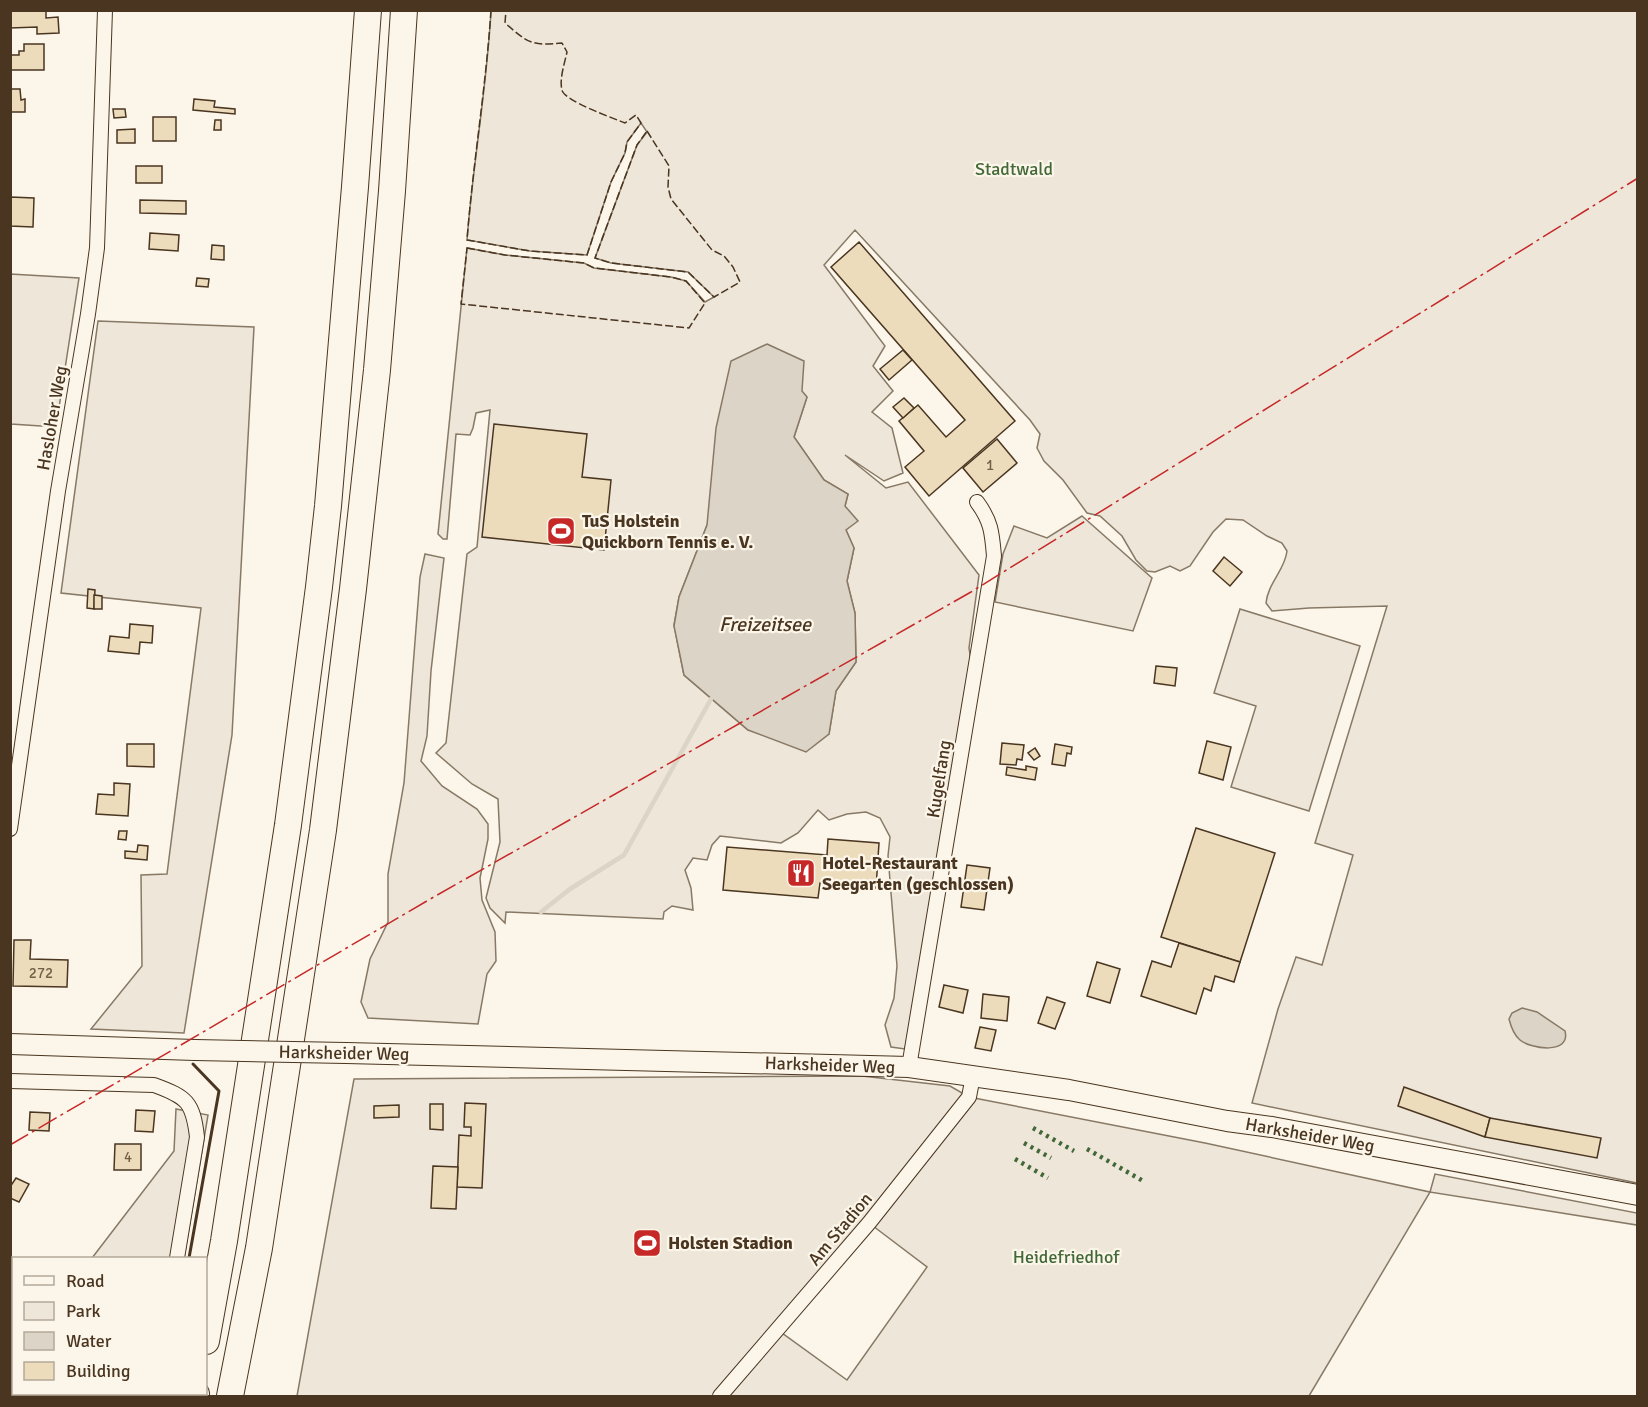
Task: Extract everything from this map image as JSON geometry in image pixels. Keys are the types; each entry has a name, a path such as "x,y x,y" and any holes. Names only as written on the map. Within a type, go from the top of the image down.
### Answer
{"highway":[{"path":"352,10 351,37 364,70"},
{"path":"207,1335 224,1241 288,825 320,575 328,506 368,10"},
{"path":"230,1396 268,1190 321,842 348,635 377,370 404,10"}],"main road":[{"name":"Harksheider Weg","path":"10,1044 909,1067 1069,1090 1227,1121 1272,1127 1638,1195"}],"street":[{"name":"Hasloher Weg","path":"11,825 58,491 97,248 105,10"},
{"name":"Kugelfang","path":"909,1067 994,556 992,531 987,515 976,502"},
{"name":"Am Stadion","path":"720,1396 868,1223 969,1097 973,1076"},
{"path":"10,1081 154,1085 173,1092 189,1103 195,1117 197,1137 177,1257"}],"green space":[{"name":"Stadtwald","path":"491,11 1637,11 1637,1183 1252,1103 1278,1009 1296,957 1322,965 1353,855 1315,843 1387,606 1272,611 1266,603 1267,596 1286,558 1287,551 1282,543 1243,520 1226,519 1213,532 1190,566 1180,571 1170,566 1155,572 1147,571 1136,560 1122,536 1100,516 1087,513 1063,480 1044,461 1037,448 1040,434 1030,420 855,230 824,265 885,346 873,366 893,391 872,412 892,428 903,473 884,481 845,455 886,488 908,482 979,575 969,648 973,673 905,1049 891,1047 885,1025 894,998 897,966 888,856 890,837 880,818 866,812 847,814 829,820 818,810 798,833 781,843 720,836 712,845 707,860 693,858 685,870 691,888 693,910 672,906 664,912 663,919 506,912 505,923 490,908 486,898 500,842 498,799 472,784 436,753 446,743 467,554 477,547 490,410 476,413 470,435 456,434 447,539 443,539 438,534 467,248 505,255 584,263 594,268 671,277 686,281 705,302 714,297 688,272 611,263 595,258 637,145 647,132 641,123 627,142 587,255 530,251 467,240","holes":["807,397 794,437 824,480 848,494 845,506 846,530 854,548 847,581 855,613 856,662 836,691 829,734 748,730 684,675 674,625 679,597 707,525"]},
{"path":"10,274 79,278 56,427 11,424"},
{"path":"98,321 254,327 232,735 184,1033 91,1029 142,966 141,875 167,874 201,608 61,593"},
{"path":"1082,516 1152,578 1133,631 995,602 1003,554 1014,526 1047,538"},
{"path":"425,554 444,558 431,671 427,736 421,761 442,786 477,809 488,824 488,839 480,878 482,900 495,932 496,961 487,974 478,1024 368,1018 361,1002 370,959 388,922 388,874 404,783 420,577"},
{"path":"1240,609 1360,646 1309,811 1231,787 1256,706 1214,693"},
{"name":"Heidefriedhof","path":"862,1076 950,1086 969,1097 1205,1143 1430,1192 1309,1396 297,1396 354,1079","holes":["869,1223 927,1267 847,1380 778,1330"]},
{"path":"176,1109 208,1115 184,1257 93,1257 174,1151"},
{"path":"1435,1174 1637,1213 1637,1225 1430,1192"},
{"path":"11,1260 12,1359 11,1360"}],"water":[{"name":"Freizeitsee","path":"767,344 804,361 802,391 807,397 794,437 824,480 848,494 845,506 858,521 846,530 854,548 847,581 855,613 856,662 836,691 829,734 806,752 748,730 684,675 674,626 679,597 707,525 716,428 731,361"},
{"path":"1522,1008 1537,1012 1565,1031 1562,1044 1549,1048 1533,1046 1520,1040 1513,1031 1509,1019 1512,1013"}],"building":[{"path":"10,10 46,10 46,18 58,17 59,33 37,34 37,27 10,28"},
{"path":"24,44 44,44 44,70 10,70 10,55 19,55 19,51 24,51"},
{"path":"10,89 20,89 21,100 25,99 25,112 10,112"},
{"path":"194,99 215,101 214,107 235,109 235,114 193,110"},
{"path":"113,109 125,109 126,117 114,118"},
{"path":"153,117 176,117 176,141 153,141"},
{"path":"215,120 221,120 221,130 214,130"},
{"path":"135,129 135,143 117,143 117,130"},
{"path":"136,166 162,166 162,183 136,183"},
{"path":"10,197 34,198 33,227 10,226"},
{"path":"140,200 186,201 186,214 140,213"},
{"path":"150,233 179,235 178,251 149,249"},
{"path":"859,242 1015,421 929,496 905,467 924,451 899,421 918,405 946,437 965,420 831,267"},
{"path":"212,245 224,246 224,260 211,259"},
{"path":"197,278 209,279 208,287 196,286"},
{"path":"903,350 912,360 889,380 880,369"},
{"path":"904,398 914,408 903,418 893,407"},
{"path":"494,424 587,434 582,477 611,480 604,550 482,537"},
{"path":"997,439 1017,463 983,492 963,468"},
{"path":"1224,557 1242,572 1230,586 1213,571"},
{"path":"88,589 95,590 94,609 87,608"},
{"path":"94,595 102,596 102,609 94,609"},
{"path":"130,624 153,626 152,643 140,642 139,654 108,651 110,636 129,638"},
{"path":"1156,666 1177,668 1175,686 1154,683"},
{"path":"1207,741 1231,747 1223,780 1199,773"},
{"path":"1002,743 1024,745 1022,760 1017,759 1016,765 1000,764"},
{"path":"127,744 154,744 154,767 127,766"},
{"path":"1055,744 1072,747 1071,754 1067,753 1065,766 1052,764"},
{"path":"1035,748 1040,756 1034,760 1028,753"},
{"path":"1026,766 1037,768 1035,780 1006,775 1007,767 1026,770"},
{"path":"114,783 130,784 128,816 96,814 98,794 114,795"},
{"path":"1196,828 1275,853 1240,962 1161,937"},
{"path":"119,831 127,831 126,840 118,839"},
{"name":"Hotel-Restaurant Seegarten (geschlossen)","path":"828,839 879,843 876,888 820,883 818,898 723,890 727,847 827,855"},
{"path":"138,845 148,846 147,860 125,858 125,851 137,852"},
{"path":"967,865 990,868 984,910 961,907"},
{"path":"14,940 31,940 30,959 68,960 67,987 13,986"},
{"path":"1179,943 1240,962 1234,982 1215,976 1211,991 1204,988 1196,1014 1141,996 1152,961 1171,967"},
{"path":"1097,962 1120,969 1110,1003 1087,996"},
{"path":"944,985 968,990 963,1013 939,1007"},
{"path":"983,994 1009,997 1007,1021 981,1018"},
{"path":"1047,997 1065,1003 1055,1029 1038,1023"},
{"path":"980,1027 996,1030 991,1051 975,1048"},
{"path":"1404,1087 1490,1118 1485,1137 1398,1106"},
{"path":"465,1103 486,1104 482,1188 457,1187 459,1135 471,1136 471,1127 464,1127"},
{"path":"430,1104 443,1104 443,1130 430,1129"},
{"path":"399,1105 399,1117 374,1118 374,1106"},
{"path":"136,1110 155,1111 153,1132 135,1131"},
{"path":"30,1112 50,1113 49,1131 29,1130"},
{"path":"1490,1118 1601,1138 1597,1158 1485,1137"},
{"path":"115,1144 141,1144 141,1170 114,1170"},
{"path":"433,1166 458,1167 456,1209 431,1208"},
{"path":"16,1178 29,1184 19,1202 10,1198 10,1187"}],"waterway":[{"path":"541,912 570,889 624,855 711,699"}],"hedge":[{"path":"1033,1128 1074,1151"},
{"path":"1024,1143 1051,1158"},
{"path":"1087,1149 1145,1182"},
{"path":"1015,1159 1048,1178"}],"fence":[{"path":"491,10 467,240 530,251 587,255 627,142 641,123 636,115 625,123 580,104 565,94 561,81 567,52 562,43 530,42 505,23 506,10"},
{"path":"647,131 669,166 668,187 671,199 712,250 724,256 733,267 740,282 714,297 688,272 611,263 595,258 637,145 647,131"},
{"path":"467,248 505,255 584,263 594,268 671,277 686,281 705,303 689,328 461,304 467,248"}],"wall":[{"path":"189,1257 219,1091 193,1064"}],"power":[{"path":"10,1145 432,898 971,592 1638,178"}],"place":[{"name":"TuS Holstein Quickborn Tennis e. V.","path":"561,531"},
{"name":"Hotel-Restaurant Seegarten (geschlossen)","path":"801,873"},
{"name":"Holsten Stadion","path":"647,1243"}]}
